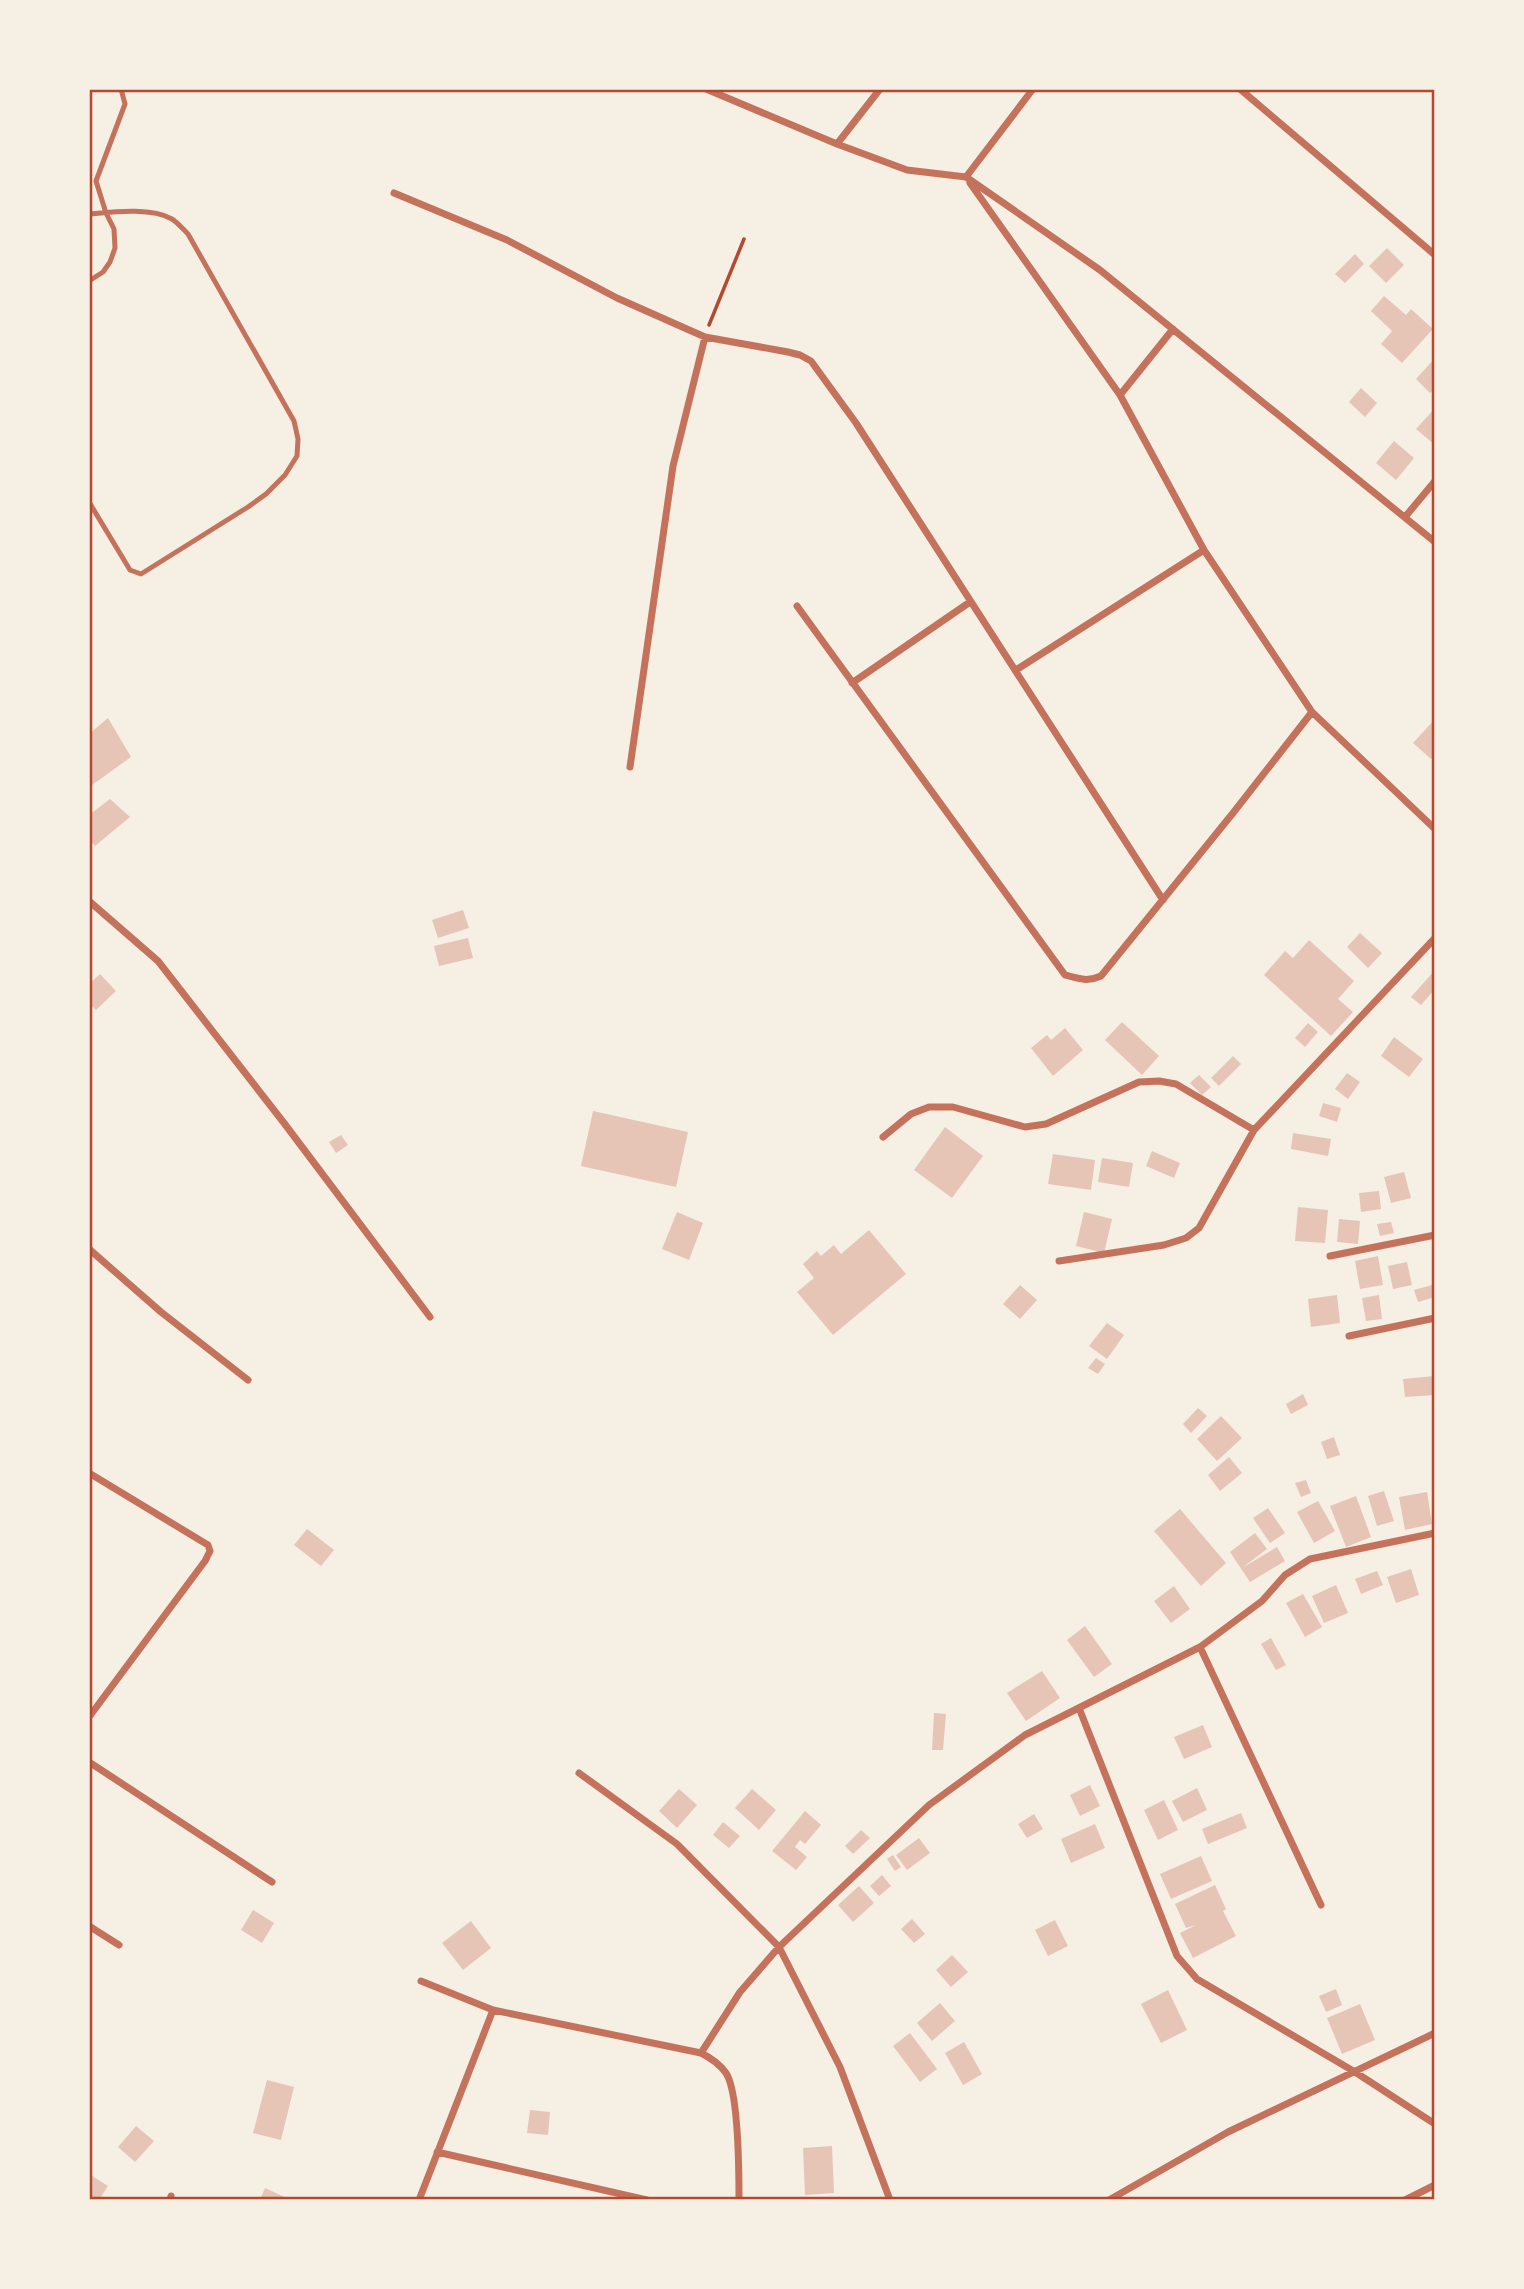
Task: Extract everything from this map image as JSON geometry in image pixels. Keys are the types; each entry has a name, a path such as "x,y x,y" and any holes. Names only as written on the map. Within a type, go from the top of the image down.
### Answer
{"street":[{"path":"706,89 907,170 965,177 1100,270 1435,542"},
{"path":"837,144 880,89"},
{"path":"965,177 1032,89"},
{"path":"1240,89 1435,255"},
{"path":"965,177 1120,395 1204,550 1312,712 1435,829"},
{"path":"394,193 508,240 617,298 705,337 788,352 811,361 856,423 1163,900"},
{"path":"1120,395 1173,329"},
{"path":"630,767 673,466 705,337"},
{"path":"1405,517 1435,481"},
{"path":"1016,670 1204,550"},
{"path":"852,683 970,602"},
{"path":"797,606 1065,975 1091,981 1101,976 1312,712"},
{"path":"91,905 158,961 430,1317"},
{"path":"1059,1261 1164,1245 1186,1238 1199,1228 1254,1130 1435,938"},
{"path":"883,1137 911,1114 929,1107 953,1107 1024,1127 1046,1124 1139,1082 1159,1081 1176,1084 1254,1130"},
{"path":"1330,1256 1435,1235"},
{"path":"89,1249 160,1312 248,1380"},
{"path":"1349,1336 1435,1318"},
{"path":"89,1473 208,1545 210,1551 89,1717"},
{"path":"701,2053 740,1992 779,1947 929,1805 1025,1735 1200,1647 1262,1601 1285,1576 1310,1559 1435,1533"},
{"path":"1200,1647 1321,1905"},
{"path":"1079,1708 1177,1956 1196,1979 1355,2072 1435,2124"},
{"path":"89,1762 272,1882"},
{"path":"579,1773 677,1844 779,1947 839,2067 890,2200"},
{"path":"89,1926 118,1945"},
{"path":"421,1981 493,2010 701,2053 716,2061 727,2075 733,2091 739,2200"},
{"path":"419,2200 493,2010"},
{"path":"1110,2200 1227,2132 1435,2033"},
{"path":"437,2152 647,2200"},
{"path":"1405,2200 1435,2185"}],"lane":[{"path":"89,281 103,272 115,248 114,229 96,181 125,104 121,89"},
{"path":"89,214 126,210 171,218 188,234 294,421 298,439 297,456 285,475 266,494 141,574 130,570 89,502"}],"path":[{"path":"705,337 744,239"}],"building":[{"path":"1387,248 1404,265 1386,283 1369,266"},
{"path":"1355,254 1364,264 1345,283 1335,274"},
{"path":"1384,296 1406,315 1411,309 1433,329 1402,363 1381,344 1392,331 1371,311"},
{"path":"1435,358 1435,388 1430,393 1416,379"},
{"path":"1361,388 1377,403 1365,417 1349,402"},
{"path":"1435,408 1435,445 1416,429"},
{"path":"1394,441 1414,458 1396,480 1376,463"},
{"path":"108,718 131,757 92,785 89,781 89,734"},
{"path":"1435,719 1435,756 1431,759 1413,743"},
{"path":"110,799 130,817 95,846 89,839 89,815"},
{"path":"463,910 469,928 438,938 432,920"},
{"path":"1360,933 1382,953 1368,968 1347,947"},
{"path":"468,938 473,958 439,966 434,946"},
{"path":"1309,940 1354,981 1338,999 1353,1012 1331,1036 1264,975 1285,951 1293,958"},
{"path":"1435,970 1435,989 1421,1005 1411,997"},
{"path":"100,974 116,991 96,1010 89,1003 89,984"},
{"path":"1122,1022 1159,1056 1142,1075 1105,1040"},
{"path":"1308,1023 1318,1032 1305,1047 1295,1038"},
{"path":"1065,1028 1083,1050 1053,1076 1031,1048 1047,1035 1051,1040"},
{"path":"1394,1037 1423,1059 1409,1077 1381,1056"},
{"path":"1233,1056 1241,1064 1219,1086 1211,1078"},
{"path":"1347,1073 1360,1082 1348,1099 1335,1089"},
{"path":"1199,1075 1211,1087 1202,1095 1190,1083"},
{"path":"1323,1103 1341,1108 1337,1122 1319,1116"},
{"path":"593,1111 688,1132 676,1187 581,1166"},
{"path":"945,1127 983,1156 952,1198 914,1170"},
{"path":"1293,1133 1331,1139 1328,1156 1291,1149"},
{"path":"341,1135 348,1145 336,1153 329,1142"},
{"path":"1152,1151 1180,1163 1174,1178 1146,1166"},
{"path":"1053,1154 1095,1160 1091,1190 1048,1184"},
{"path":"1102,1158 1133,1163 1129,1187 1098,1182"},
{"path":"1404,1172 1411,1198 1391,1203 1384,1177"},
{"path":"1379,1191 1381,1209 1361,1212 1359,1193"},
{"path":"1298,1207 1328,1210 1325,1243 1295,1241"},
{"path":"677,1212 703,1223 689,1260 662,1249"},
{"path":"1084,1212 1112,1219 1104,1253 1076,1246"},
{"path":"1339,1219 1360,1221 1358,1244 1337,1242"},
{"path":"1391,1222 1394,1233 1380,1236 1377,1224"},
{"path":"869,1230 906,1274 833,1335 797,1292 814,1278 803,1264 817,1251 821,1256 834,1245 841,1254"},
{"path":"1378,1256 1383,1285 1360,1289 1355,1261"},
{"path":"1407,1262 1412,1285 1393,1289 1388,1266"},
{"path":"1020,1285 1037,1300 1020,1319 1003,1304"},
{"path":"1432,1285 1435,1297 1418,1302 1414,1290"},
{"path":"1337,1295 1340,1323 1311,1327 1308,1299"},
{"path":"1379,1295 1382,1319 1366,1321 1362,1298"},
{"path":"1107,1323 1124,1335 1107,1359 1089,1346"},
{"path":"1096,1358 1105,1364 1098,1374 1088,1368"},
{"path":"1435,1376 1435,1395 1405,1397 1403,1379"},
{"path":"1303,1394 1308,1405 1291,1414 1286,1404"},
{"path":"1198,1408 1207,1416 1191,1433 1183,1424"},
{"path":"1221,1416 1242,1438 1217,1461 1197,1439"},
{"path":"1334,1437 1340,1455 1327,1459 1321,1442"},
{"path":"1229,1457 1242,1473 1220,1491 1208,1475"},
{"path":"1306,1480 1311,1493 1301,1497 1295,1483"},
{"path":"1384,1491 1394,1521 1377,1526 1368,1496"},
{"path":"1427,1492 1432,1524 1405,1530 1399,1497"},
{"path":"1356,1496 1371,1537 1346,1547 1330,1506"},
{"path":"1318,1501 1335,1531 1314,1543 1297,1512"},
{"path":"1268,1508 1285,1533 1270,1543 1253,1518"},
{"path":"1180,1509 1226,1563 1201,1586 1154,1531"},
{"path":"307,1529 334,1550 321,1566 294,1545"},
{"path":"1255,1533 1267,1549 1242,1568 1277,1547 1285,1561 1250,1582 1230,1552"},
{"path":"1411,1569 1419,1595 1396,1603 1387,1577"},
{"path":"1377,1571 1383,1585 1361,1594 1355,1579"},
{"path":"1336,1585 1348,1613 1324,1623 1312,1596"},
{"path":"1174,1586 1190,1609 1171,1623 1154,1601"},
{"path":"1303,1594 1322,1627 1305,1637 1286,1603"},
{"path":"1085,1626 1112,1664 1094,1677 1067,1640"},
{"path":"1271,1638 1286,1665 1276,1670 1261,1644"},
{"path":"1042,1671 1060,1698 1026,1721 1007,1693"},
{"path":"934,1713 946,1714 943,1750 932,1750"},
{"path":"1203,1725 1212,1747 1184,1759 1174,1737"},
{"path":"1090,1785 1100,1806 1080,1816 1070,1795"},
{"path":"1197,1788 1207,1810 1183,1822 1172,1801"},
{"path":"679,1789 697,1805 677,1828 659,1811"},
{"path":"752,1789 776,1810 759,1830 735,1808"},
{"path":"1164,1800 1178,1830 1158,1840 1144,1810"},
{"path":"805,1811 821,1825 805,1844 800,1840 795,1847 807,1857 796,1870 772,1851"},
{"path":"1241,1813 1247,1828 1208,1844 1202,1829"},
{"path":"1034,1814 1043,1829 1027,1838 1018,1824"},
{"path":"723,1822 740,1836 729,1848 713,1835"},
{"path":"1095,1824 1105,1848 1071,1863 1061,1839"},
{"path":"861,1830 870,1838 853,1854 845,1846"},
{"path":"919,1838 930,1853 907,1870 896,1855"},
{"path":"893,1855 901,1867 895,1871 887,1859"},
{"path":"1201,1856 1212,1881 1171,1899 1160,1874"},
{"path":"882,1875 891,1886 879,1896 870,1886"},
{"path":"1215,1885 1226,1909 1223,1911 1236,1936 1193,1958 1180,1933 1196,1925 1186,1928 1175,1904"},
{"path":"859,1886 874,1903 853,1922 838,1905"},
{"path":"253,1910 274,1923 262,1943 241,1930"},
{"path":"912,1919 925,1934 914,1943 901,1929"},
{"path":"1055,1920 1068,1946 1048,1956 1035,1930"},
{"path":"471,1921 491,1948 463,1970 442,1943"},
{"path":"952,1955 968,1972 951,1987 936,1970"},
{"path":"1336,1989 1342,2005 1326,2012 1319,1996"},
{"path":"1168,1990 1187,2030 1161,2043 1141,2004"},
{"path":"940,2003 955,2021 932,2041 917,2023"},
{"path":"1360,2004 1375,2040 1342,2054 1327,2018"},
{"path":"910,2033 937,2069 920,2082 893,2046"},
{"path":"964,2042 982,2074 963,2085 945,2053"},
{"path":"267,2080 294,2087 281,2140 253,2133"},
{"path":"530,2110 550,2112 548,2135 527,2133"},
{"path":"136,2126 154,2141 135,2162 118,2147"},
{"path":"832,2146 834,2193 805,2195 803,2148"},
{"path":"89,2174 108,2186 99,2200 89,2200"},
{"path":"265,2188 291,2200 260,2200"}]}
